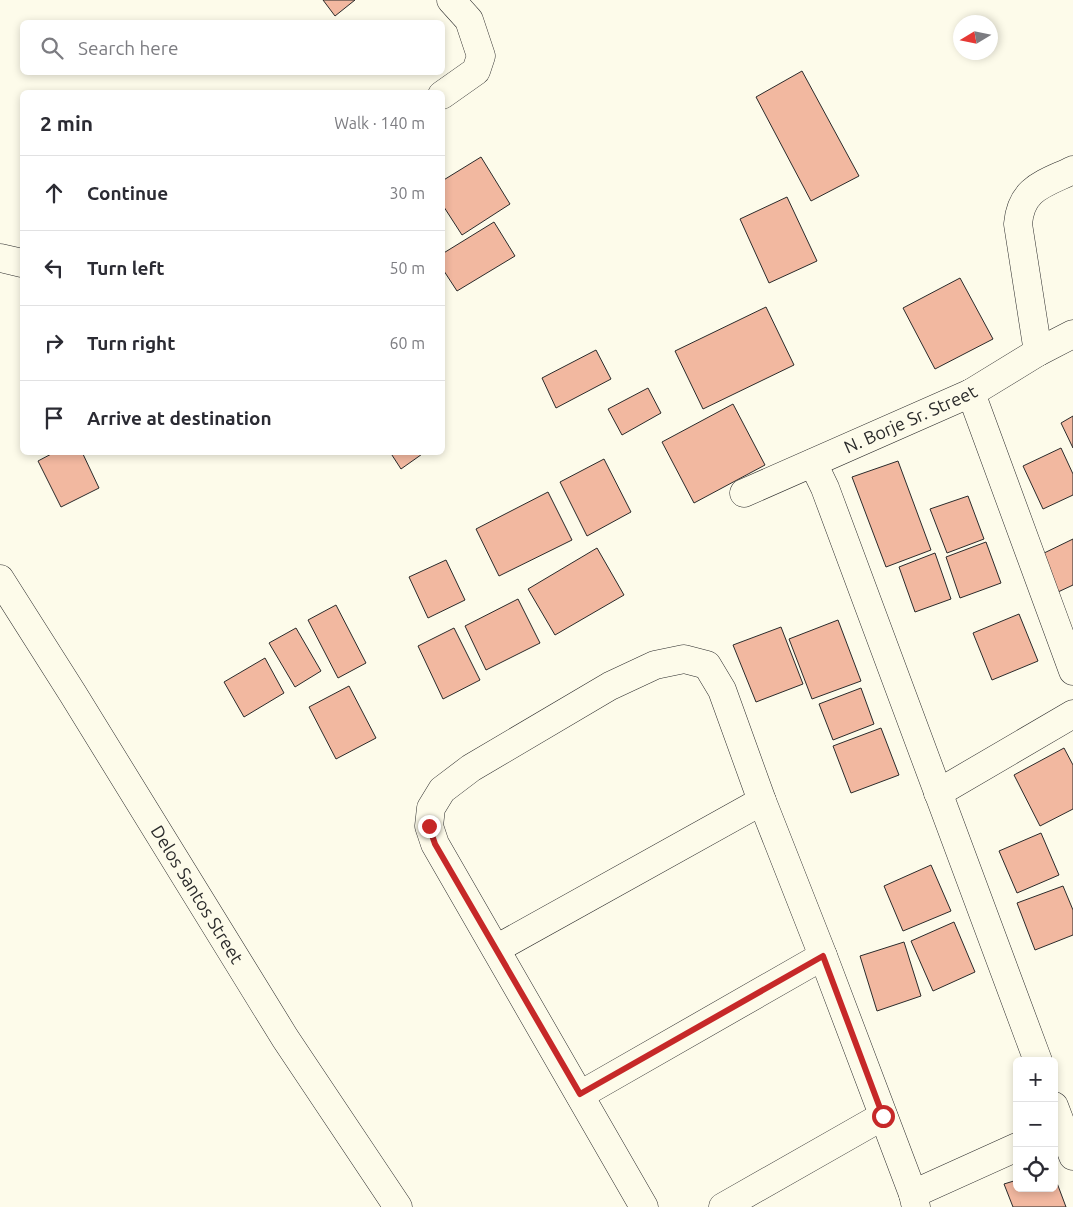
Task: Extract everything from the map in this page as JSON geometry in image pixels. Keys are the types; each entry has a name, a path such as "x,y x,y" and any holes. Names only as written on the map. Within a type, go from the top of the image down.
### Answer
{"street":[{"path":"445,93 476,71 481,56 469,20 451,0"},
{"path":"1038,352 1020,239 1019,212 1027,197 1039,187 1073,170"},
{"path":"0,258 20,263"},
{"name":"N. Borje Sr. Street","path":"744,493 971,393 1038,352 1073,334"},
{"path":"971,393 1073,671"},
{"path":"813,463 825,488 1037,1057"},
{"name":"Delos Santos Street","path":"0,579 285,1038 398,1207"},
{"path":"644,1207 435,844 429,826 431,808 442,790 471,768 610,686 655,666 684,658 706,665 722,690 762,801 823,956 914,1201 1013,1149"},
{"path":"938,793 1073,714"},
{"path":"496,949 762,801"},
{"path":"580,1094 823,956"},
{"path":"723,1207 883,1116"},
{"path":"1061,1121 1073,1156"}],"building":[{"path":"323,0 355,0 335,16"},
{"path":"802,71 859,176 811,201 756,97"},
{"path":"481,157 510,204 462,235 445,209 445,179"},
{"path":"787,197 817,261 769,283 740,219"},
{"path":"494,222 515,256 457,291 445,273 445,252"},
{"path":"960,278 993,339 935,369 903,308"},
{"path":"766,307 794,365 703,409 675,351"},
{"path":"596,350 611,379 556,408 542,378"},
{"path":"648,388 661,413 622,435 608,409"},
{"path":"733,404 765,465 694,503 662,442"},
{"path":"1073,416 1073,448 1061,423"},
{"path":"1061,448 1073,474 1073,495 1043,509 1023,466"},
{"path":"49,455 83,455 99,488 61,507 38,461"},
{"path":"392,455 421,455 401,469"},
{"path":"604,459 631,512 587,536 560,482"},
{"path":"898,461 931,550 886,567 852,477"},
{"path":"548,492 572,540 499,576 476,529"},
{"path":"968,496 984,539 947,553 930,509"},
{"path":"1073,539 1073,585 1058,592 1040,555"},
{"path":"986,542 1001,583 960,598 946,557"},
{"path":"597,548 624,595 555,635 528,589"},
{"path":"935,553 951,599 915,612 899,567"},
{"path":"446,560 465,600 428,618 409,577"},
{"path":"518,599 540,643 486,670 465,626"},
{"path":"336,605 366,663 338,678 308,620"},
{"path":"1019,614 1038,661 992,680 973,633"},
{"path":"838,620 861,681 812,699 789,639"},
{"path":"781,627 803,684 756,702 733,645"},
{"path":"296,628 321,671 295,687 269,643"},
{"path":"454,628 480,680 443,699 418,646"},
{"path":"265,658 284,693 244,717 224,682"},
{"path":"349,686 376,738 336,759 309,707"},
{"path":"861,688 874,724 833,740 819,704"},
{"path":"881,728 899,775 851,793 833,746"},
{"path":"1064,748 1073,765 1073,809 1040,826 1014,775"},
{"path":"1041,833 1059,875 1017,893 999,851"},
{"path":"931,865 951,911 903,931 884,886"},
{"path":"1063,886 1073,910 1073,935 1035,950 1017,903"},
{"path":"954,922 975,972 933,991 911,941"},
{"path":"904,942 921,996 877,1011 860,956"},
{"path":"1013,1181 1013,1192 1058,1192 1058,1186 1066,1207 1013,1207 1004,1184"}],"route":[{"path":"429,826 435,844 580,1094 823,956 883,1116"}]}
